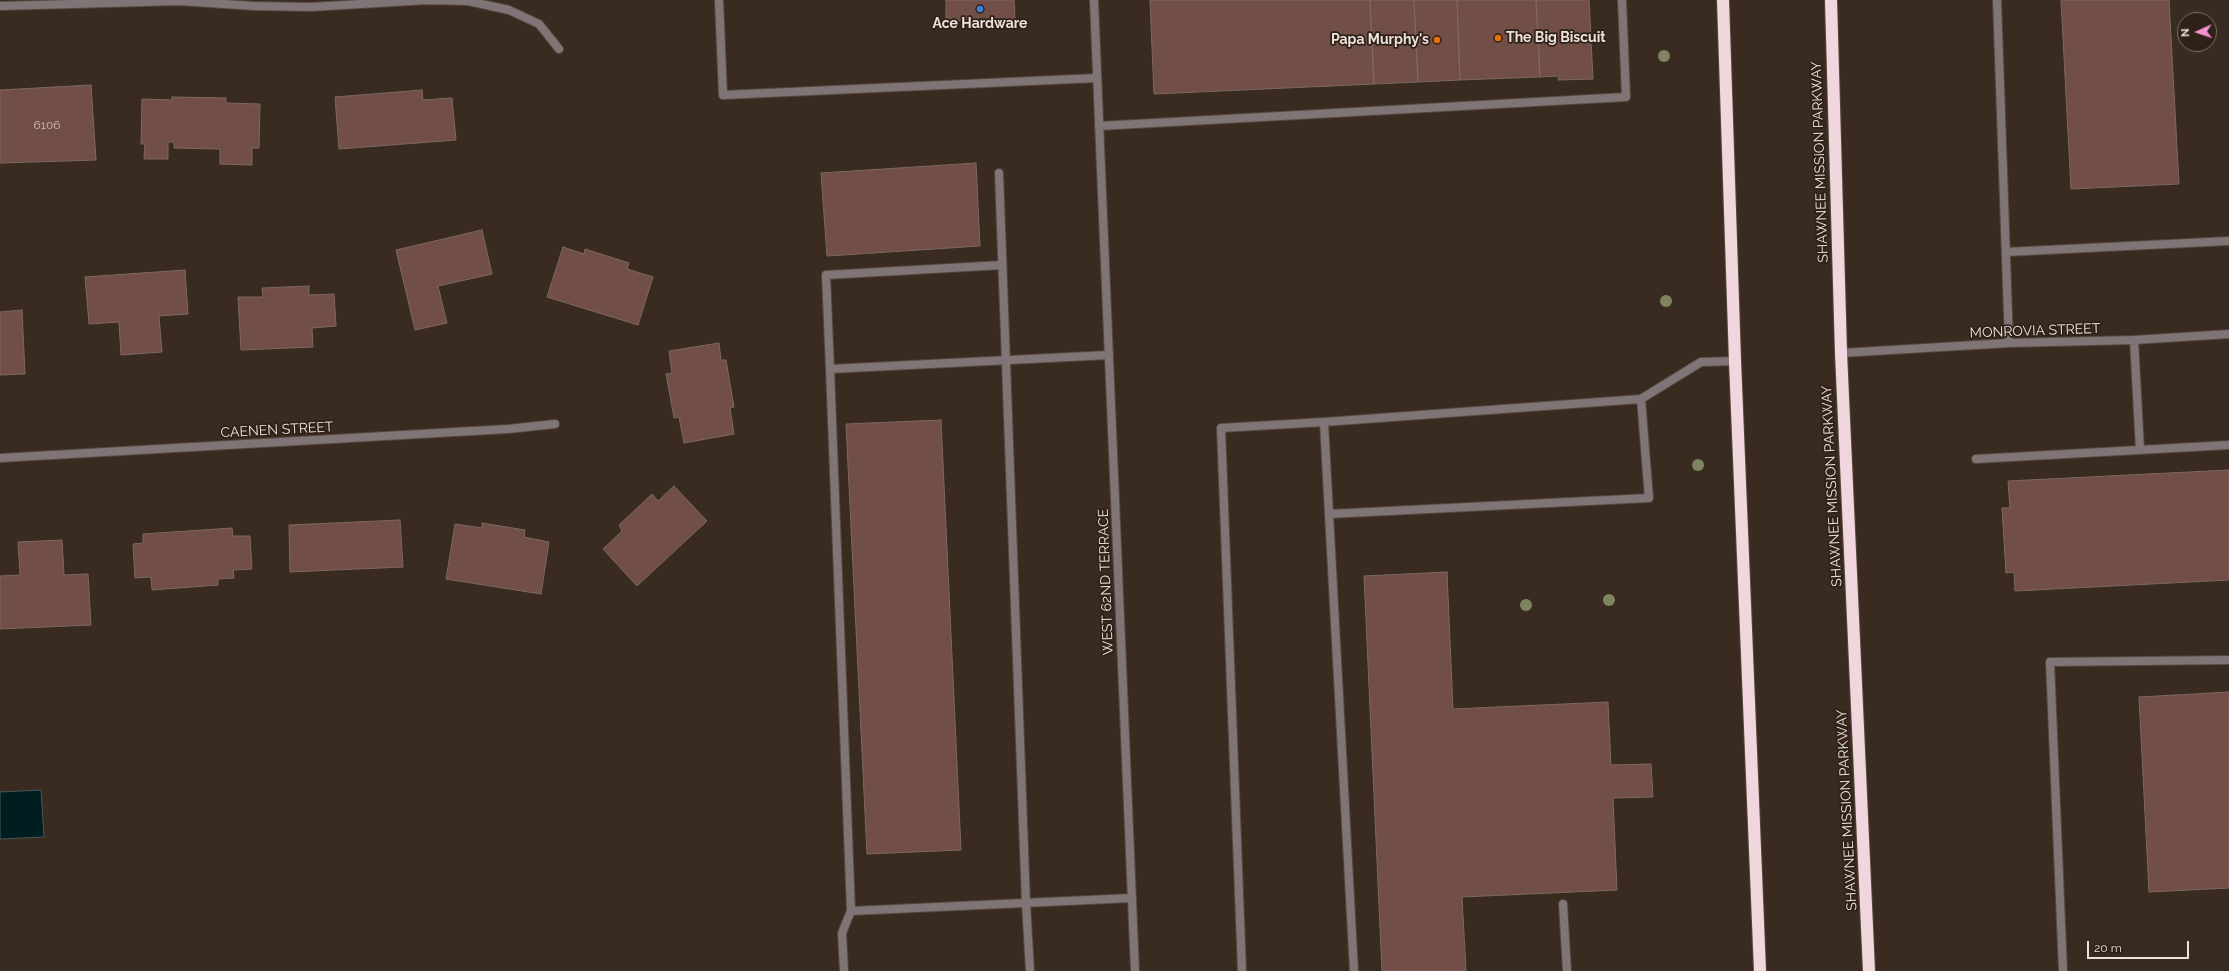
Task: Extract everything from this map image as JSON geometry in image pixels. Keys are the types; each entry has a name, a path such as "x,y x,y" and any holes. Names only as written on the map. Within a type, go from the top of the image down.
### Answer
{"highway":[{"path":"1723,0 1735,361 1760,971"},
{"name":"SHAWNEE MISSION PARKWAY","path":"1831,0 1841,353 1869,971"}],"street":[{"path":"0,6 167,1 254,6 312,7 427,0 468,1 509,10 539,24 559,49"},
{"path":"719,0 723,95 1097,78"},
{"name":"WEST 62ND TERRACE","path":"1094,0 1135,971"},
{"path":"1099,126 1626,97 1622,0"},
{"path":"1997,0 2009,344"},
{"path":"999,173 1026,903 1030,971"},
{"path":"2006,252 2229,240"},
{"path":"844,971 842,933 851,911 826,276 1002,265"},
{"name":"MONROVIA STREET","path":"1841,353 2009,344 2134,340 2229,334"},
{"path":"2134,340 2140,450"},
{"path":"830,369 1109,355"},
{"path":"1242,971 1222,428 1641,399 1701,362 1735,361"},
{"path":"1329,514 1649,498 1641,399"},
{"path":"1324,422 1354,971"},
{"name":"CAENEN STREET","path":"0,458 508,429 555,424"},
{"path":"1976,459 2229,445"},
{"path":"2063,971 2050,662 2229,660"},
{"path":"851,911 1132,898"},
{"path":"1563,904 1567,971"}],"water":[{"path":"41,790 44,837 0,839 0,792"}],"building":[{"name":"Ace Hardware","path":"946,0 1014,0 1015,19 946,21"},
{"path":"1150,0 1370,0 1374,84 1154,94"},
{"path":"1370,0 1414,0 1418,82 1374,84"},
{"name":"Papa Murphy's","path":"1414,0 1457,0 1460,80 1418,82"},
{"name":"The Big Biscuit","path":"1457,0 1536,0 1540,77 1460,80"},
{"path":"1536,0 1589,0 1593,79 1558,80 1559,76 1540,77"},
{"path":"2061,0 2169,0 2179,184 2071,189"},
{"path":"91,85 96,160 0,163 0,90"},
{"path":"422,90 423,100 452,98 456,140 339,149 335,97"},
{"path":"172,97 226,98 226,103 260,104 259,148 252,148 252,165 220,164 220,149 174,148 174,142 168,142 168,159 144,159 145,144 141,144 142,99 172,100"},
{"path":"976,163 980,246 827,256 821,173"},
{"path":"482,230 492,274 438,286 447,323 415,330 396,250"},
{"path":"563,247 584,254 585,249 629,263 627,269 653,277 638,325 547,297"},
{"path":"185,270 188,314 159,316 162,352 121,355 119,322 89,324 85,277"},
{"path":"309,286 309,295 334,294 336,326 312,328 313,347 241,350 238,297 263,297 262,288"},
{"path":"22,310 25,374 0,375 0,312"},
{"path":"719,343 721,360 726,360 734,407 730,408 734,434 684,443 679,417 674,418 666,374 672,373 669,351"},
{"path":"941,420 961,850 867,854 846,424"},
{"path":"2229,470 2229,580 2015,591 2014,572 2006,573 2002,508 2010,508 2008,481"},
{"path":"674,486 707,521 637,586 603,549 622,531 619,525 652,494 658,501"},
{"path":"400,520 403,567 290,572 289,525"},
{"path":"482,523 525,530 524,537 549,542 541,594 446,579 455,524 482,528"},
{"path":"232,528 233,536 250,536 252,569 233,570 234,578 218,579 218,585 152,590 151,577 135,578 133,544 143,543 143,534"},
{"path":"62,540 64,575 88,574 91,625 0,629 0,576 20,575 18,542"},
{"path":"1447,572 1453,709 1608,702 1611,765 1651,764 1653,797 1613,798 1617,890 1462,897 1466,971 1382,971 1364,576"},
{"path":"2229,692 2229,888 2149,892 2139,697"}],"place":[{"name":"Ace Hardware","path":"980,9"},
{"name":"The Big Biscuit","path":"1498,38"},
{"name":"Papa Murphy's","path":"1437,40"}]}
